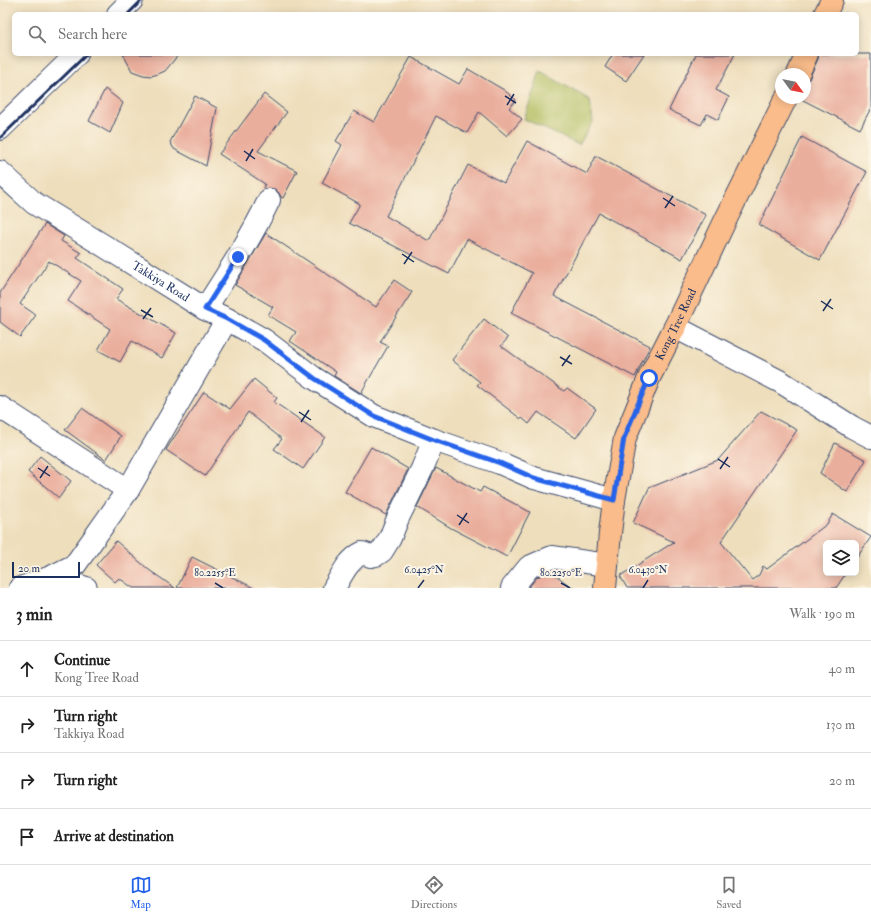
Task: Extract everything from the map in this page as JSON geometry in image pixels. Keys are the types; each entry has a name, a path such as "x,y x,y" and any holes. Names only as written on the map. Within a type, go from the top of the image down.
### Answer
{"main road":[{"path":"826,12 832,0"},
{"path":"801,68 806,56"},
{"name":"Kong Tree Road","path":"605,588 614,500 624,438 649,378 783,104"}],"street":[{"path":"120,12 132,0"},
{"path":"0,129 75,56"},
{"name":"Takkiya Road","path":"0,172 34,203 205,309 227,319 264,340 314,378 374,416 434,440 500,463 534,478 614,500"},
{"path":"205,309 238,257 269,200"},
{"path":"20,588 51,577 75,565 128,490 227,319"},
{"path":"675,327 781,382 852,427 871,437"},
{"path":"0,407 128,490"},
{"path":"334,588 350,562 355,557 362,553 371,556 376,555 382,551 390,538 434,440"},
{"path":"512,588 529,567 552,557 607,565"},
{"path":"51,577 86,588"}],"green space":[{"path":"540,71 590,100 593,122 579,145 524,119"}],"building":[{"path":"859,54 871,54 871,108 860,129 811,104 811,75 819,56 859,56"},
{"path":"124,56 177,56 165,71 158,74 151,76 132,71"},
{"path":"612,56 643,56 626,81 605,67"},
{"path":"695,56 734,56 716,90 729,97 718,120 707,114 701,125 669,110"},
{"path":"411,57 459,84 468,69 504,90 516,100 509,108 522,119 507,136 479,112 467,133 436,116 386,216 429,241 468,165 504,183 527,141 587,174 596,156 706,215 682,259 599,213 554,296 650,346 635,377 511,313 532,273 467,239 449,274 349,223 360,204 322,183 342,145 336,141 354,111 374,122"},
{"path":"105,89 123,103 110,133 89,121"},
{"path":"264,94 287,112 258,151 297,171 283,198 275,189 264,189 265,184 219,154"},
{"path":"195,96 217,108 206,166 174,149 170,142"},
{"path":"802,137 867,172 820,260 759,225"},
{"path":"45,224 64,236 61,241 81,253 77,258 123,289 116,299 176,333 162,358 132,341 120,362 98,350 110,329 68,301 81,281 49,261 20,304 36,315 20,337 0,322 0,293"},
{"path":"266,233 376,307 394,280 412,292 380,342 388,346 361,393 334,376 336,372 290,341 296,332 268,315 273,307 235,285"},
{"path":"484,319 508,338 501,346 564,391 567,388 596,409 576,438 538,412 529,424 522,418 521,419 477,385 480,382 452,360"},
{"path":"254,379 277,398 274,402 325,437 303,469 274,449 282,439 248,412 205,476 166,450 204,392 230,409"},
{"path":"82,408 121,436 106,460 65,430"},
{"path":"761,411 797,430 721,542 752,580 759,575 763,566 767,569 827,524 833,514 871,537 859,555 859,540 823,540 823,576 844,576 836,588 627,588 620,576 674,542 633,523 650,486 654,486 718,460"},
{"path":"835,443 866,460 847,492 820,473"},
{"path":"371,447 408,469 386,515 345,492"},
{"path":"40,456 71,481 59,498 28,472"},
{"path":"436,468 480,492 483,487 530,512 507,557 451,528 417,507"},
{"path":"116,541 149,570 175,588 133,588 119,578 115,582 96,565"},
{"path":"192,557 254,588 177,588"},
{"path":"550,571 573,588 528,588 537,577"}],"railway":[{"path":"130,12 142,0"},
{"path":"0,138 85,56"}],"route":[{"path":"238,257 205,309 227,319 264,340 314,378 374,416 434,440 500,463 534,478 614,500 624,438 649,378"}]}
